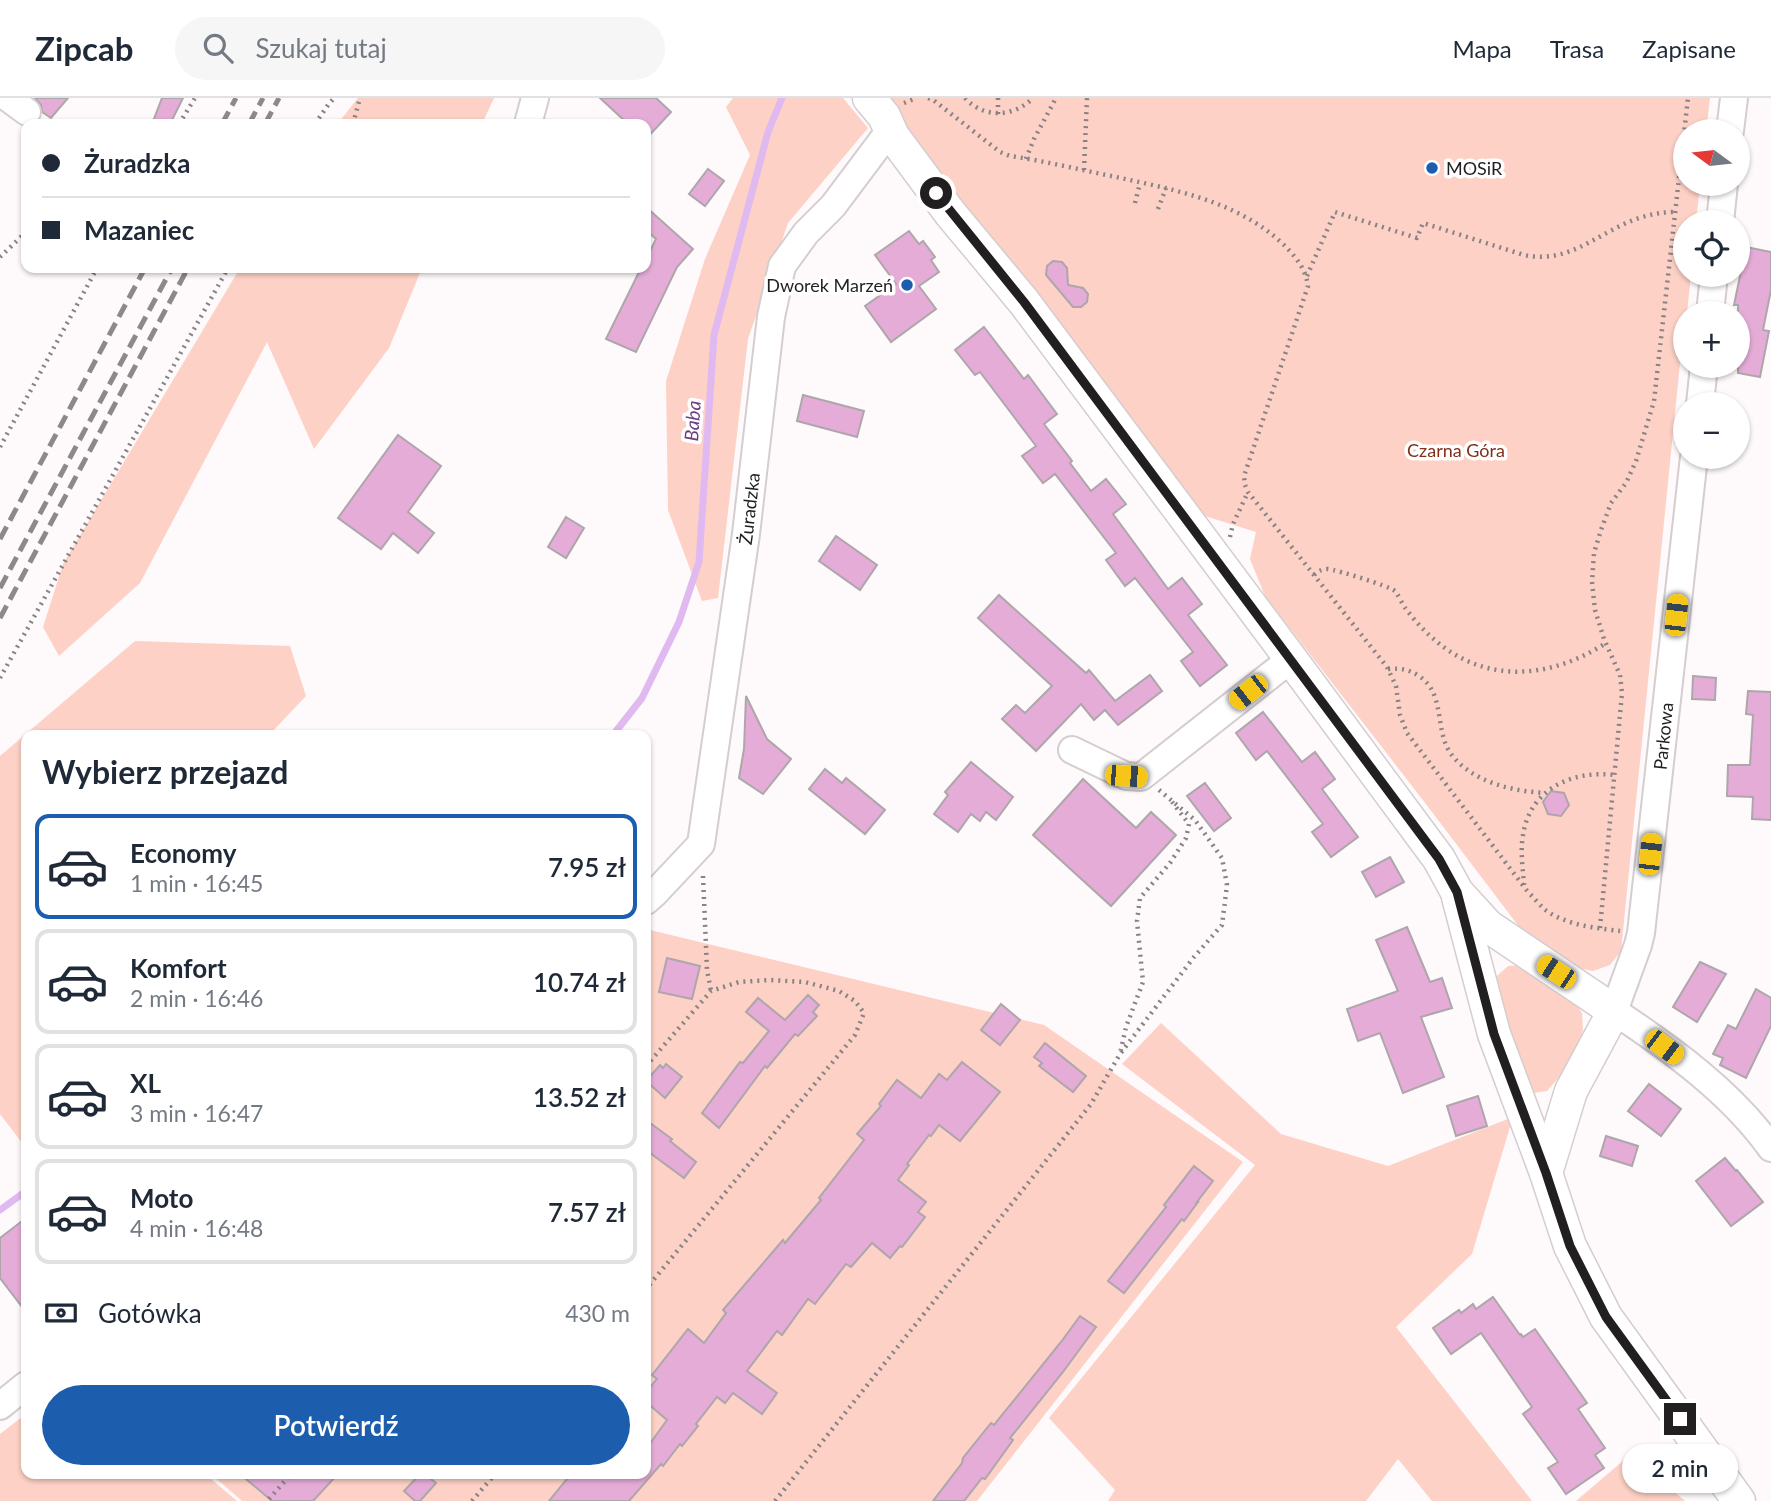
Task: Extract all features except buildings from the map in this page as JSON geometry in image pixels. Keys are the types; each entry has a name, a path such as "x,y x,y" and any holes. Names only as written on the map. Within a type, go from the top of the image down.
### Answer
{"street":[{"path":"529,119 535,98"},
{"path":"869,98 884,116 893,136 950,212 1024,302 1291,659 1439,859 1457,892 1488,926 1683,1060 1737,1107 1771,1149"},
{"path":"1731,119 1734,98"},
{"name":"Żuradzka","path":"701,844 746,534 771,317 782,266 806,233 833,206 884,138 893,136"},
{"name":"Parkowa","path":"1614,1011 1641,933 1693,469"},
{"path":"1072,750 1126,776 1141,777 1291,659"},
{"path":"651,897 701,844"},
{"path":"1457,892 1494,1034 1570,1246 1606,1317 1739,1501"},
{"path":"1481,987 1489,972 1501,960 1523,957 1536,959"},
{"path":"1546,1173 1571,1091 1614,1011"},
{"path":"1511,1080 1524,1097 1536,1103 1557,1102 1571,1091"},
{"path":"0,1406 21,1389"}],"path":[{"path":"181,119 195,98"},
{"path":"319,119 334,98"},
{"path":"354,119 360,98"},
{"path":"928,98 1000,152 1201,197 1251,219 1292,253 1307,276 1308,286 1244,476 1248,492 1388,669 1396,685 1400,715 1407,733 1524,886 1545,909 1562,919 1628,932"},
{"path":"965,98 983,111 998,114 1026,106 1033,98"},
{"path":"998,98 998,114"},
{"path":"1027,159 1034,139 1056,98"},
{"path":"1084,170 1087,98"},
{"path":"1675,210 1688,98"},
{"path":"1135,203 1140,183"},
{"path":"1158,209 1166,188"},
{"path":"1307,276 1335,212 1417,237 1423,223 1538,258 1581,247 1640,217 1673,212"},
{"path":"1600,928 1622,693 1620,675 1595,610 1592,582 1594,553 1611,503 1626,483 1636,461 1654,401 1673,230"},
{"path":"0,257 21,237"},
{"path":"0,447 94,273"},
{"path":"0,678 225,273"},
{"path":"1230,537 1248,492"},
{"path":"1314,575 1320,570 1331,569 1394,590 1418,624 1435,640 1471,663 1493,669 1510,672 1562,666 1588,655 1606,643"},
{"path":"1388,669 1406,669 1424,679 1431,687 1445,744 1452,755 1472,773 1504,786 1544,793"},
{"path":"1524,886 1521,849 1524,827 1544,793 1569,779 1584,775 1614,775"},
{"path":"775,1501 1091,1104 1121,1054 1194,957 1222,925 1227,885 1222,858 1195,820 1141,777"},
{"path":"1121,1054 1126,1027 1143,982 1137,921 1140,898 1170,863 1186,838 1189,824 1169,798"},
{"path":"701,844 707,970 711,991"},
{"path":"651,1060 711,991 739,982 805,982 839,991 855,1001 864,1013 855,1035 651,1283"},
{"path":"270,1499 287,1479"},
{"path":"472,1501 491,1479"}],"green space":[{"path":"358,98 494,98 484,119 341,119"},
{"path":"733,98 843,98 868,128 788,223 748,339 718,598 702,601 668,510 666,381 705,259 750,155 726,107"},
{"name":"Czarna Góra","path":"890,98 1710,98 1707,119 1673,119 1673,196 1699,196 1697,210 1673,210 1673,287 1690,287 1688,301 1673,301 1673,378 1678,378 1677,392 1673,392 1673,433 1621,951 1610,965 1593,971 1573,967 1546,952 1520,928 1265,596 1250,559 1256,532 1205,516 1054,326 898,119"},
{"path":"237,273 420,273 389,348 314,449 267,342 140,583 59,656 43,627 63,564"},
{"path":"135,641 290,646 306,696 274,730 31,730"},
{"path":"21,738 21,1141 0,1114 0,756"},
{"path":"651,930 1044,1025 1243,1162 977,1501 242,1501 217,1479 651,1479"},
{"path":"1521,965 1556,977 1582,1013 1583,1030 1567,1068 1547,1091 1534,1093 1522,1087 1494,1005 1497,976 1508,966"},
{"path":"1161,1023 1281,1134 1388,1166 1513,1117 1472,1254 1396,1327 1532,1501 1432,1501 1398,1459 1366,1501 1108,1501 1115,1490 1049,1418 1255,1165 1122,1064"},
{"path":"21,1418 21,1479 211,1479 237,1501 0,1501 0,1434"},
{"path":"1631,1454 1685,1501 1576,1501"}],"waterway":[{"name":"Baba","path":"617,730 642,698 679,622 699,562 714,335 768,132 782,98"},
{"name":"Baba","path":"0,1210 21,1195"}],"railway":[{"path":"225,119 236,98"},
{"path":"252,119 263,98"},
{"path":"268,119 279,98"},
{"path":"0,539 142,273"},
{"path":"0,588 169,273"},
{"path":"0,618 185,273"}],"place":[{"name":"MOSiR","path":"1432,168"},
{"name":"Dworek Marzeń","path":"907,285"}],"route":[{"path":"936,193 1024,302 1439,859 1457,892 1494,1034 1570,1246 1606,1317 1680,1419"}]}
